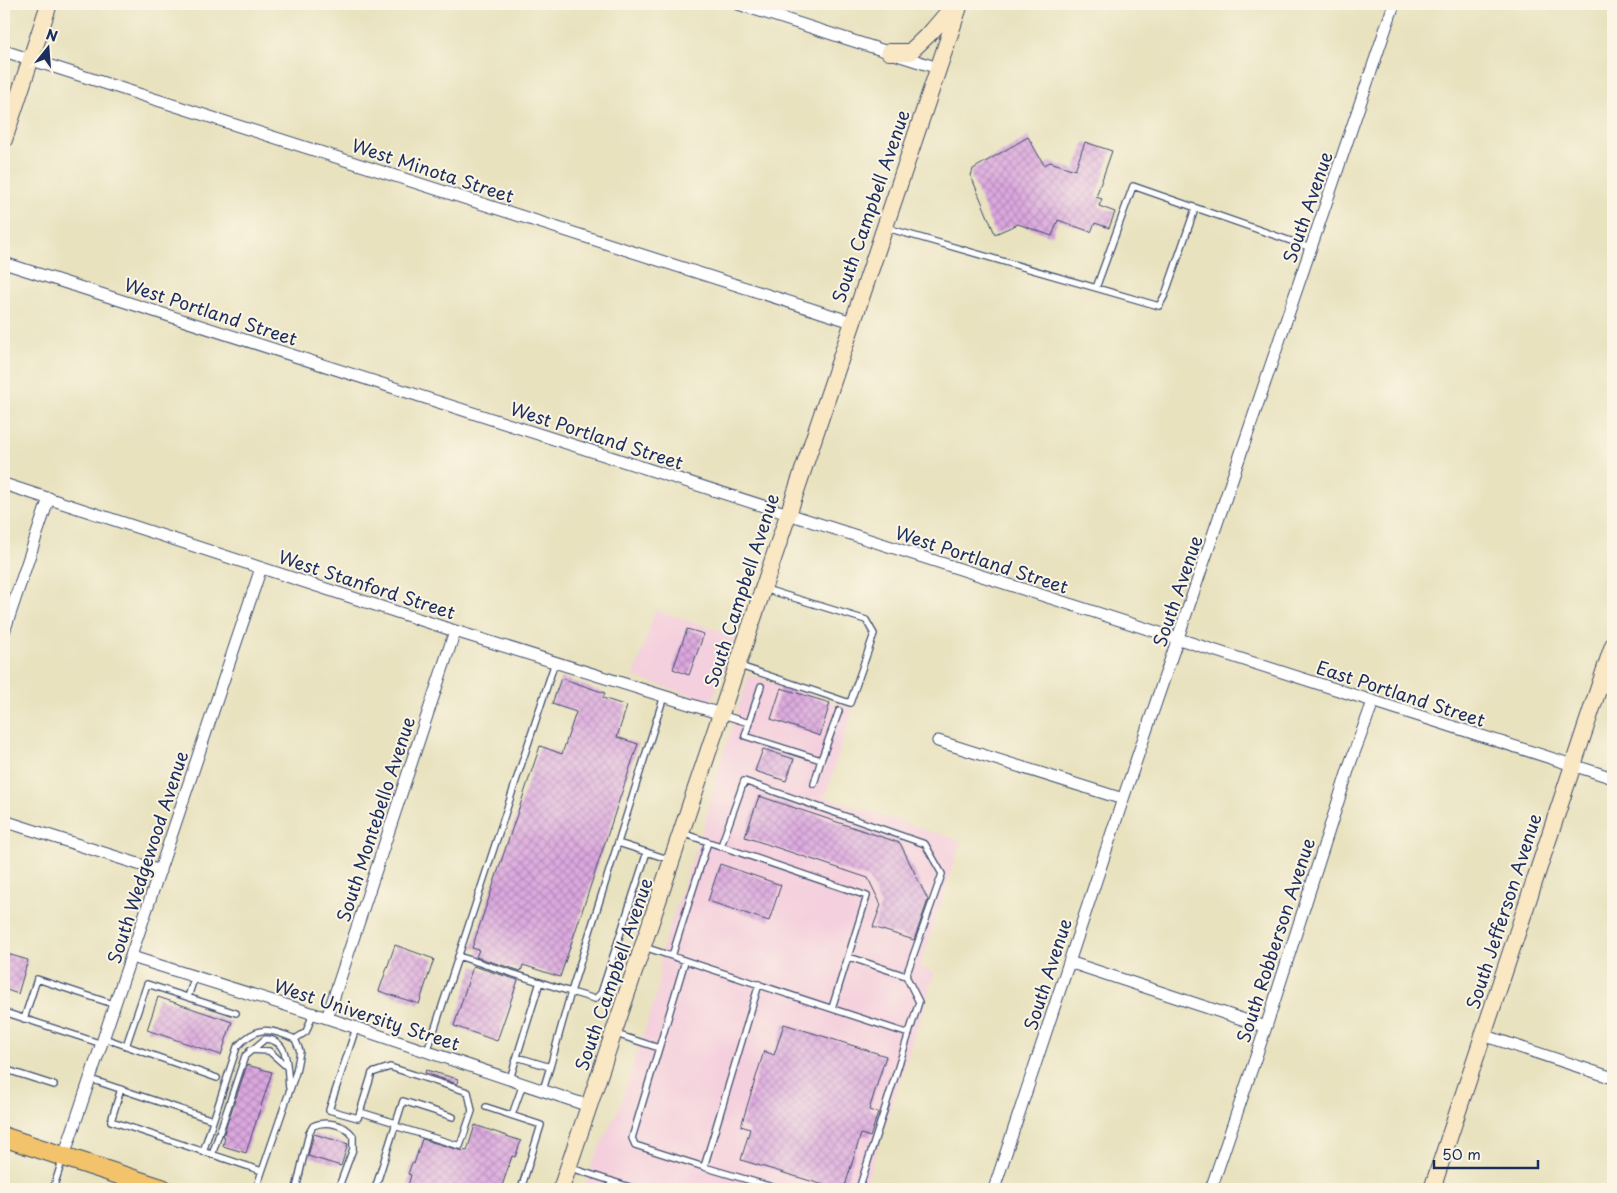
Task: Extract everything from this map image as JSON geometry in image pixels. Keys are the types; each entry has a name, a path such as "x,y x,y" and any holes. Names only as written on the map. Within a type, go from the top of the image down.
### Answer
{"main road":[{"path":"4,140 49,4"},
{"path":"889,52 910,52 932,31 955,4"},
{"name":"South Campbell Avenue","path":"561,1189 960,4"},
{"name":"South Jefferson Avenue","path":"1432,1189 1613,645"},
{"path":"4,1137 163,1189"}],"street":[{"path":"738,4 938,68"},
{"name":"South Avenue","path":"994,1189 1123,799 1179,640 1394,4"},
{"name":"West Minota Street","path":"4,51 852,322"},
{"name":"West Portland Street","path":"4,263 1179,640"},
{"name":"West Stanford Street","path":"4,484 455,631 721,714"},
{"path":"4,632 49,498"},
{"name":"South Wedgewood Avenue","path":"64,1156 116,1006 261,568"},
{"name":"South Montebello Avenue","path":"327,1018 455,631"},
{"name":"East Portland Street","path":"1179,640 1613,778"},
{"name":"South Robberson Avenue","path":"1211,1189 1266,1026 1351,761 1373,702"},
{"path":"938,741 1123,799"},
{"path":"4,821 160,871"},
{"name":"West University Street","path":"132,957 327,1018 590,1106"},
{"path":"1069,962 1266,1026"},
{"path":"1483,1035 1613,1078"}],"lane":[{"path":"1096,288 1133,186 1311,248"},
{"path":"884,227 1156,305 1162,303 1195,208"},
{"path":"738,665 850,703 874,634 866,620 763,588"},
{"path":"427,1052 555,662"},
{"path":"761,686 745,736 822,760"},
{"path":"543,1090 571,992 664,696"},
{"path":"814,784 839,711"},
{"path":"721,714 749,724"},
{"path":"721,846 744,781 925,844 942,874 906,976"},
{"path":"682,833 867,896 832,1008"},
{"path":"672,956 708,842"},
{"path":"618,844 673,861"},
{"path":"458,956 595,1000 601,993 646,852"},
{"path":"644,947 909,1034"},
{"path":"849,957 906,976 919,1002 859,1189"},
{"path":"685,962 632,1138 635,1145 647,1150 779,1189"},
{"path":"188,997 194,976"},
{"path":"24,1018 37,979 116,1006"},
{"path":"510,1079 540,982"},
{"path":"126,1046 147,984 236,1013"},
{"path":"704,1167 759,984"},
{"path":"4,1012 126,1046 217,1078"},
{"path":"295,1039 306,1032 313,1014"},
{"path":"356,1028 329,1110 358,1118 372,1073 390,1067 468,1092 472,1111 460,1146 360,1112"},
{"path":"203,1152 237,1048 248,1036 272,1030 295,1039 300,1051 256,1189"},
{"path":"614,1033 659,1048"},
{"path":"212,1155 241,1064 250,1050 265,1039 278,1042 284,1049 289,1090"},
{"path":"250,1050 269,1051 286,1066"},
{"path":"517,1057 550,1067"},
{"path":"4,1069 54,1086"},
{"path":"90,1079 213,1120"},
{"path":"512,1116 523,1084"},
{"path":"121,1089 111,1120 262,1171"},
{"path":"375,1189 403,1101 453,1117"},
{"path":"486,1107 541,1125 521,1189"},
{"path":"337,1126 341,1113"},
{"path":"296,1189 303,1156 313,1126 325,1122 351,1132 354,1141 338,1189"},
{"path":"53,1189 64,1156"},
{"path":"569,1167 636,1189"},
{"path":"609,1189 612,1181"}],"shaded area":[{"path":"655,610 735,636 713,699 707,700 634,677"},
{"path":"749,675 853,709 825,797 961,841 920,967 935,973 864,1189 584,1189 594,1158 619,1108 657,993 662,948 704,825 720,763"}],"building":[{"path":"1028,137 1044,165 1050,162 1075,170 1085,142 1112,151 1096,197 1102,199 1099,206 1115,212 1109,228 1095,223 1091,232 1058,220 1052,236 1018,224 995,234 971,176 973,169"},
{"path":"687,629 704,634 689,675 673,669"},
{"path":"561,678 605,693 603,698 627,706 617,737 638,744 560,977 523,965 521,971 476,957 479,950 472,948 540,746 562,754 576,712 552,704"},
{"path":"781,688 830,703 820,736 771,719"},
{"path":"763,749 794,759 786,781 755,771"},
{"path":"759,796 900,843 928,900 914,940 873,927 881,905 868,878 745,837"},
{"path":"720,864 781,885 769,921 708,901"},
{"path":"395,945 434,959 419,1004 379,991"},
{"path":"4,953 28,960 18,994 4,989"},
{"path":"473,966 518,980 497,1041 454,1026"},
{"path":"158,997 232,1022 221,1055 147,1030"},
{"path":"784,1024 886,1056 869,1110 878,1113 870,1137 861,1134 844,1189 837,1189 741,1160 750,1129 741,1126 764,1051 774,1055"},
{"path":"247,1065 272,1072 246,1153 223,1146 225,1137 223,1136"},
{"path":"426,1070 458,1079 457,1084 425,1073"},
{"path":"475,1125 521,1141 515,1157 512,1156 501,1189 407,1189 411,1175 408,1174 412,1163 414,1164 422,1139 467,1151"},
{"path":"314,1134 348,1144 341,1166 308,1156"}]}
